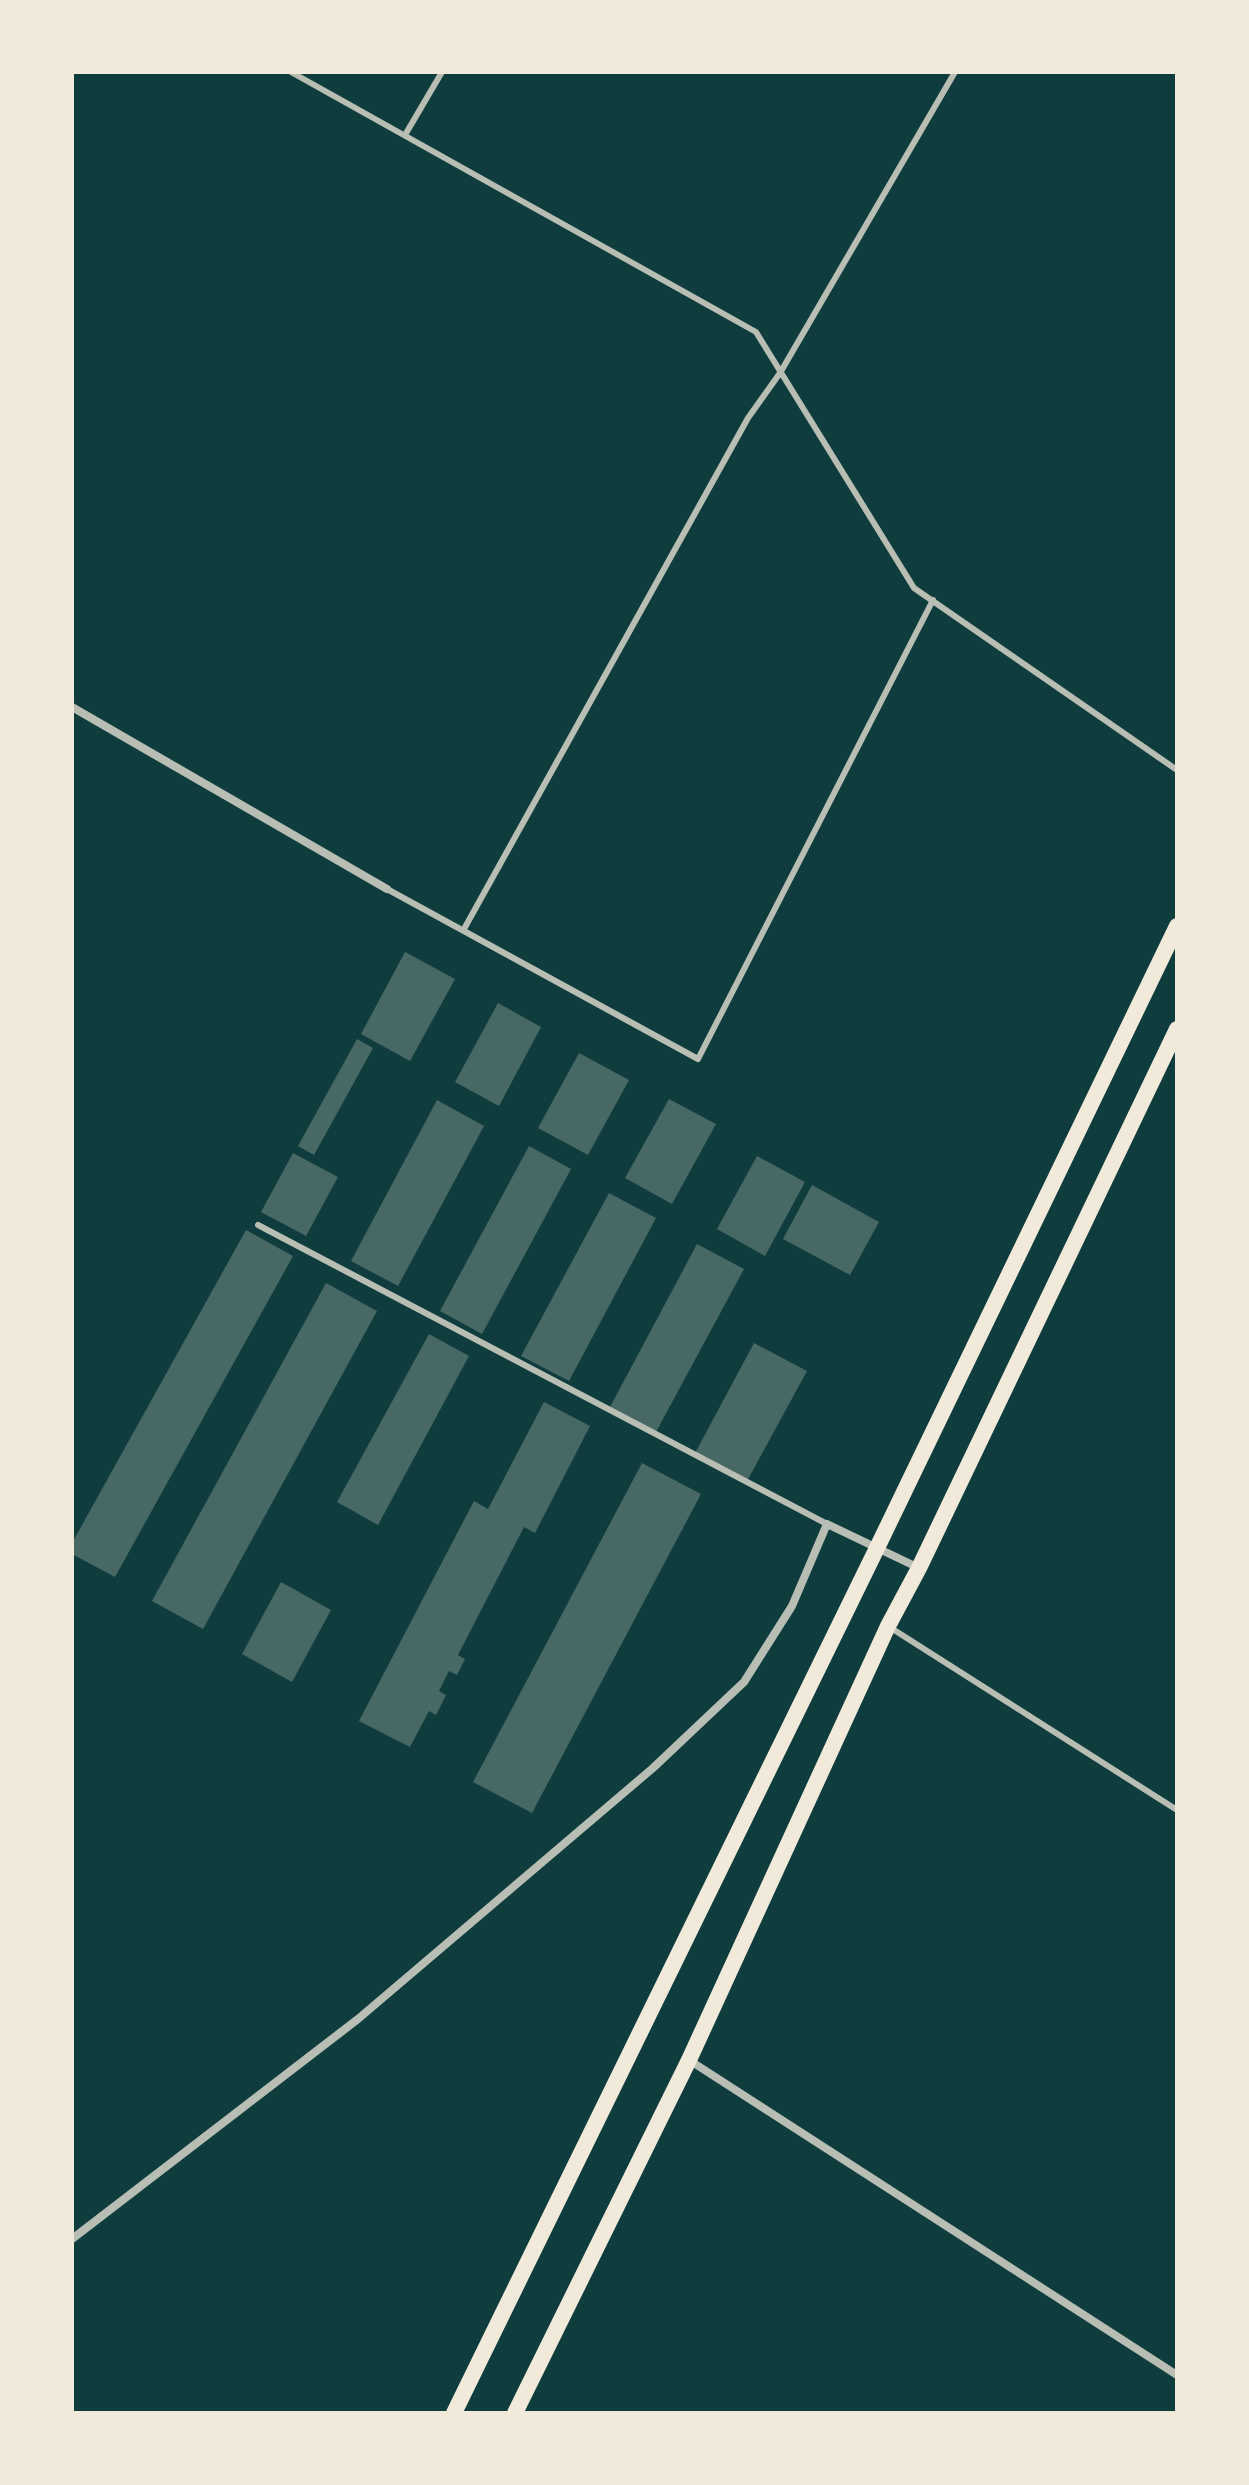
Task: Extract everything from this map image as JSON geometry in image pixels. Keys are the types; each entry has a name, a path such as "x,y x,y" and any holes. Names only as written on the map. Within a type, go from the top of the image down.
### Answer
{"main road":[{"path":"454,2413 1177,926"},
{"path":"515,2413 689,2060 888,1626 919,1568 1177,1029"}],"street":[{"path":"72,707 387,889"},
{"path":"72,2239 358,2019 653,1768 744,1682 792,1606 827,1524 919,1568"},
{"path":"689,2060 1177,2375"}],"lane":[{"path":"291,72 756,332 914,588 1177,770"},
{"path":"405,135 442,72"},
{"path":"464,929 748,418 780,373 955,72"},
{"path":"387,889 698,1059 933,600"},
{"path":"258,1225 827,1524"},
{"path":"888,1626 1177,1810"}],"building":[{"path":"405,952 455,979 410,1061 361,1034"},
{"path":"498,1003 541,1027 499,1106 455,1082"},
{"path":"357,1039 373,1048 314,1155 298,1146"},
{"path":"579,1053 629,1080 588,1155 538,1128"},
{"path":"669,1099 716,1124 672,1204 625,1178"},
{"path":"437,1100 484,1126 398,1286 351,1261"},
{"path":"529,1146 571,1169 482,1334 440,1311"},
{"path":"293,1153 338,1177 306,1236 261,1212"},
{"path":"757,1156 805,1182 765,1256 717,1229"},
{"path":"812,1185 879,1222 850,1275 783,1239"},
{"path":"609,1193 656,1218 569,1381 521,1356"},
{"path":"246,1230 293,1256 115,1577 72,1554 72,1543"},
{"path":"697,1244 744,1269 656,1432 610,1407"},
{"path":"326,1283 377,1311 203,1629 152,1601"},
{"path":"429,1334 469,1356 378,1525 337,1502"},
{"path":"754,1343 807,1371 746,1483 694,1455"},
{"path":"544,1402 590,1426 535,1533 524,1527 458,1655 465,1659 457,1675 449,1671 439,1691 446,1695 436,1715 429,1711 410,1747 359,1721 474,1501 488,1509"},
{"path":"642,1463 701,1494 532,1813 473,1782"},
{"path":"281,1582 331,1610 292,1682 242,1654"}]}
